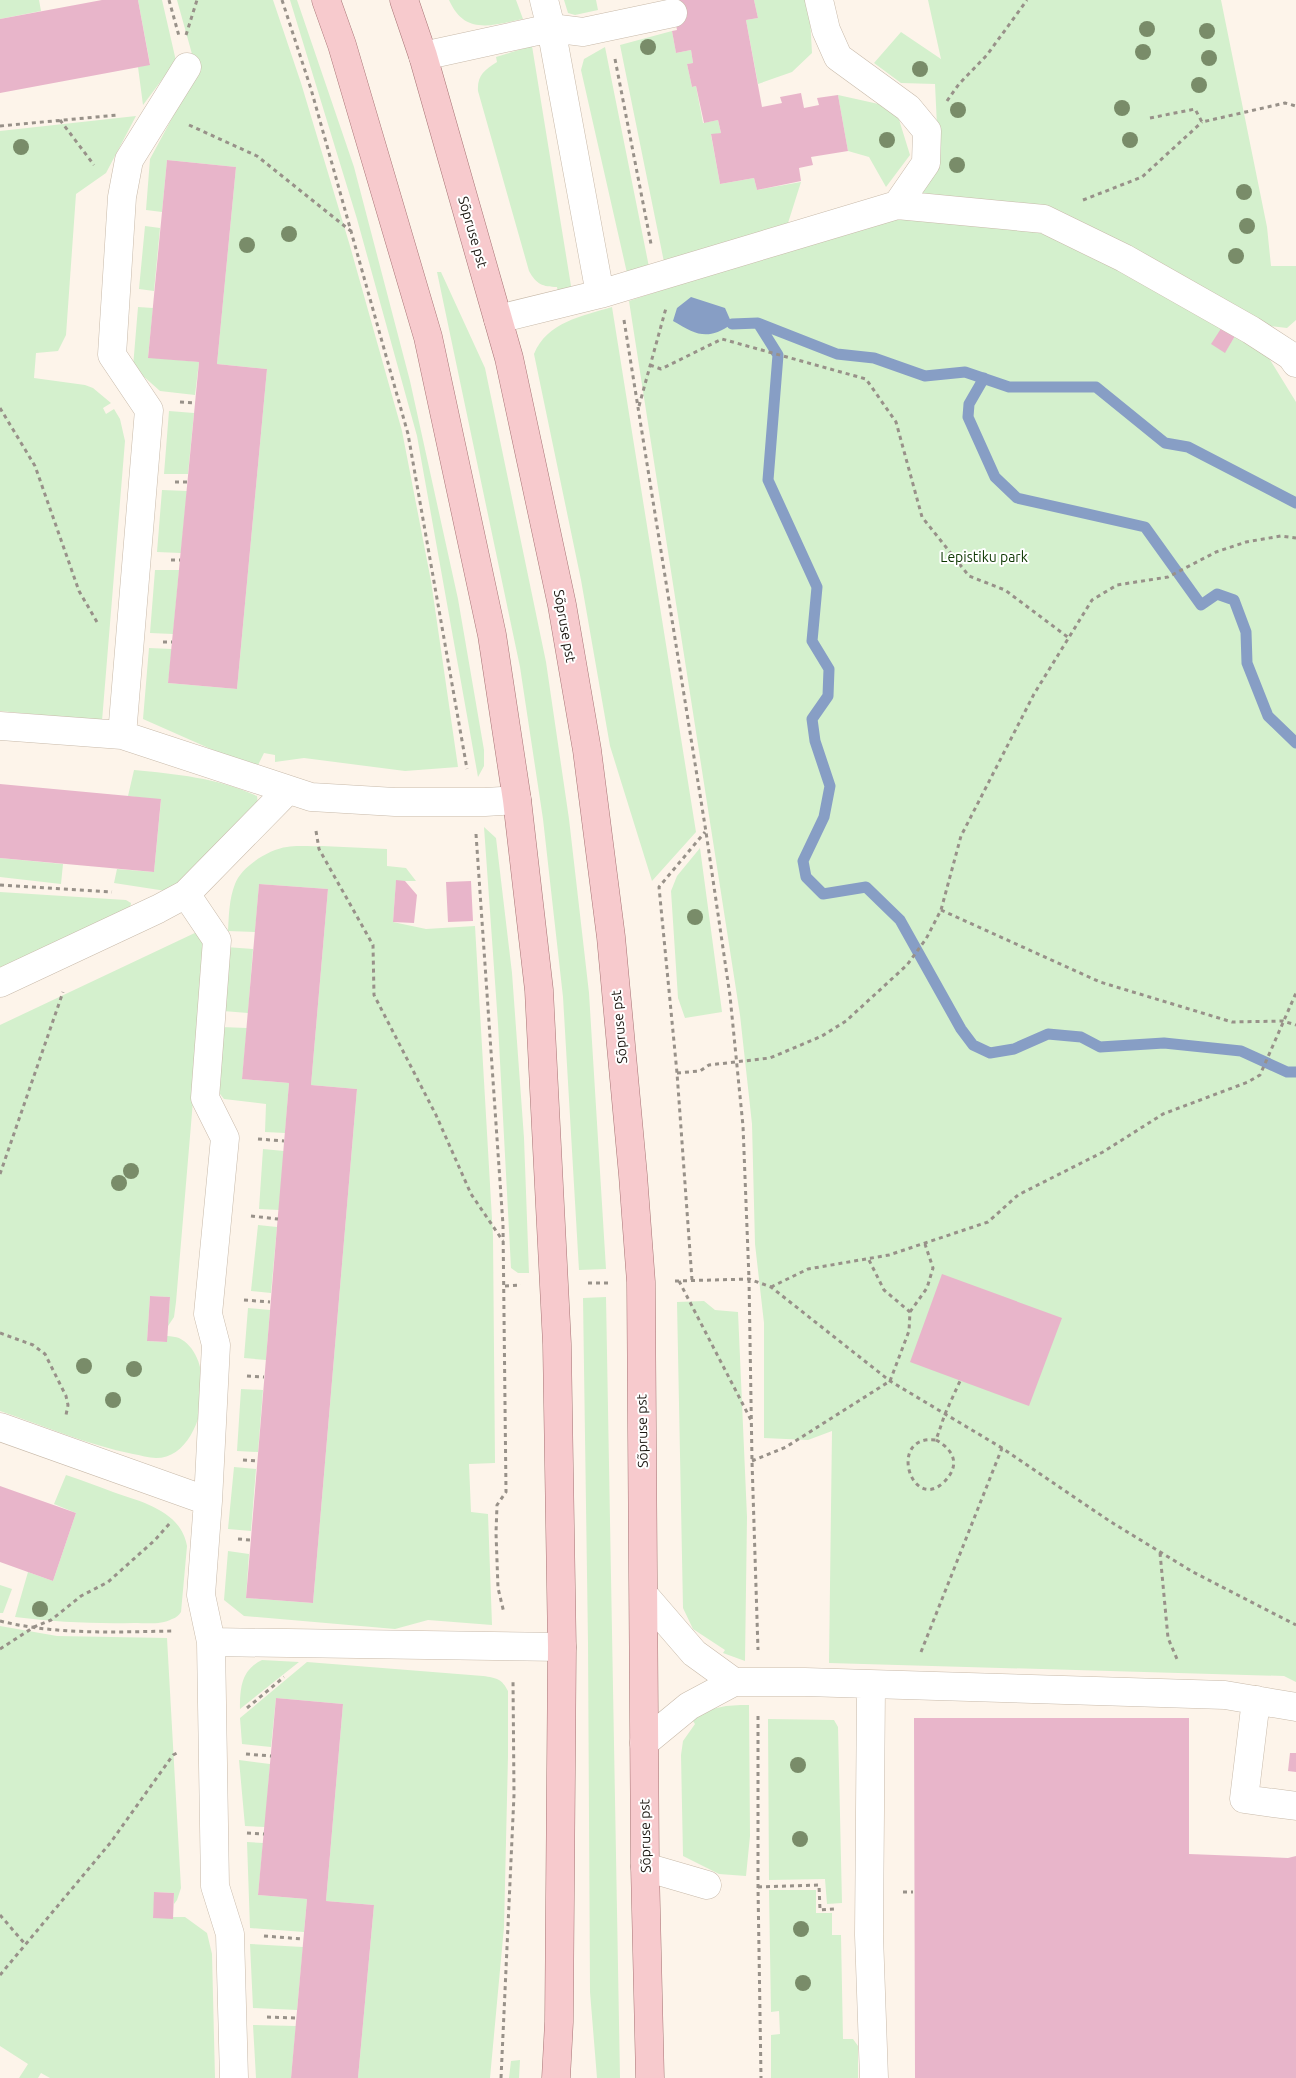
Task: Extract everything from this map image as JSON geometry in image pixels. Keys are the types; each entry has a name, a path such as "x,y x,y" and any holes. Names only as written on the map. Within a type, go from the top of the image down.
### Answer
{"main road":[{"path":"326,0 342,45 428,337 492,634 517,800 539,990 557,1344 562,1647 559,2022 556,2078"},
{"name":"Sõpruse pst","path":"404,0 423,56 509,358 562,605 587,750 611,937 641,1282 645,1867 650,2078"},
{"path":"559,2022 568,2078"}],"street":[{"path":"544,0 609,291"},
{"path":"819,0 826,30 838,57 908,108 927,131 926,164 897,204"},
{"path":"423,56 551,28 583,32 674,13"},
{"path":"122,735 149,410 112,355 122,197 129,160 187,66"},
{"path":"498,319 609,291 897,204 1044,219 1124,258 1251,330 1291,356 1296,363"},
{"path":"0,726 122,735 300,793 395,802 517,800"},
{"path":"0,983 186,894 300,793"},
{"path":"186,894 217,940 205,1098 225,1138 208,1314 216,1345 201,1595 211,1642 215,1886 230,1934 234,2078"},
{"path":"0,1427 208,1501"},
{"path":"644,1595 694,1653 734,1682"},
{"path":"211,1642 562,1647"},
{"path":"644,1743 689,1706 734,1682 1225,1695 1296,1707"},
{"path":"871,1686 869,1935 874,2078"},
{"path":"1256,1700 1244,1799 1296,1806"},
{"path":"645,1867 707,1885"}],"path":[{"path":"185,38 197,0"},
{"path":"282,0 311,89 408,434 468,777"},
{"path":"927,131 959,84 987,55 1028,0"},
{"path":"609,28 663,275 672,287 638,409"},
{"path":"1044,219 1062,207 1142,178 1202,122 1285,103 1296,106"},
{"path":"1150,118 1195,109 1202,122"},
{"path":"0,126 160,110 257,156 352,233"},
{"path":"60,120 102,175 122,197"},
{"path":"609,291 638,409 706,832 730,996 743,1126 749,1279 758,1651"},
{"path":"650,365 661,369 722,339 866,378 896,422 922,517 969,576 1005,590 1069,638"},
{"path":"0,408 35,466 79,591 98,624"},
{"path":"677,1074 700,1071 709,1065 770,1058 822,1036 846,1021 907,965 926,939 941,910 961,836 1034,694 1092,600 1117,585 1168,577 1216,552 1246,542 1281,536 1296,538"},
{"path":"300,793 319,849 372,945 374,995 436,1115 471,1194 504,1241"},
{"path":"475,830 504,1241 506,1492 497,1505 496,1533 498,1588 506,1621"},
{"path":"692,1281 677,1074 659,887 706,832"},
{"path":"0,885 116,892 152,898 158,909"},
{"path":"941,910 1100,982 1232,1022 1283,1021 1296,1025"},
{"path":"0,1174 64,988"},
{"path":"772,1287 808,1269 889,1255 988,1222 1018,1195 1103,1152 1163,1114 1248,1082 1260,1074 1273,1049 1296,993"},
{"path":"752,1461 786,1447 890,1381 909,1331 910,1312 927,1288 934,1268 925,1244"},
{"path":"868,1258 884,1290 910,1312"},
{"path":"751,1420 677,1281 749,1279 772,1287 890,1381 1002,1448 1111,1522 1160,1552 1210,1581 1296,1625"},
{"path":"584,1284 609,1283"},
{"path":"505,1286 528,1285"},
{"path":"0,1333 40,1349 45,1354 66,1396 68,1405 56,1447"},
{"path":"936,1440 960,1381"},
{"path":"927,1439 936,1440 950,1450 954,1461 953,1470 941,1485 933,1489 923,1489 914,1483 908,1471 908,1456 915,1444 927,1439"},
{"path":"908,1686 1002,1448"},
{"path":"0,1648 34,1627 51,1620 81,1596 108,1582 171,1522 208,1501"},
{"path":"1160,1552 1168,1638 1193,1695"},
{"path":"0,1621 61,1630 121,1632 180,1630"},
{"path":"0,1975 112,1842 173,1755 213,1734 287,1675"},
{"path":"501,2078 514,1795 514,1685"},
{"path":"758,1714 761,2078"},
{"path":"758,1887 819,1885 820,1910 837,1909"},
{"path":"0,1915 25,1944"},
{"path":"230,1934 303,1939"}],"green space":[{"path":"0,0 39,0 41,11 0,19"},
{"path":"138,0 162,0 176,61 143,105 138,67 150,64"},
{"path":"177,0 273,0 301,83 350,246 402,431 431,581 458,767 405,771 304,758 275,762 275,755 264,753 256,769 143,719 149,648 172,649 168,683 237,689 267,369 217,364 236,167 167,160 162,212 146,210 150,159 197,72"},
{"path":"290,0 297,0 354,167 410,381 458,599 484,750 484,766 478,777 417,436 357,219"},
{"path":"449,0 516,0 523,19 490,25 471,23 463,19"},
{"path":"564,0 596,0 598,10 575,15 568,13"},
{"path":"754,0 806,0 810,17 812,53 792,72 758,84 746,20 758,18"},
{"path":"928,0 1221,0 1267,227 1271,266 1296,266 1296,320 1287,328 1263,325 1058,210 919,195 939,168 935,84 901,83 874,63 901,32 941,59"},
{"path":"672,31 676,53 691,50 693,63 687,64 692,87 696,86 703,123 718,120 721,133 711,135 720,184 754,178 757,190 801,182 788,223 664,262 620,45"},
{"path":"532,46 572,292 558,292 557,287 540,284 529,271 478,91 480,77 497,62 496,57"},
{"path":"605,47 649,267 627,273 581,70 584,59"},
{"path":"838,95 883,105 897,113 910,155 886,187 869,157 848,151"},
{"path":"136,116 106,173 76,194 66,335 58,351 36,353 34,378 85,385 93,388 111,403 103,408 106,414 114,409 120,419 125,441 102,721 0,711 0,131"},
{"name":"Lepistiku park","path":"890,214 1048,231 1222,327 1225,352 1235,336 1267,355 1296,402 1296,1682 1284,1676 829,1663 832,1431 808,1440 764,1438 764,1323 755,1244 752,1124 740,1015 629,301"},
{"path":"145,226 160,228 154,291 139,289"},
{"path":"437,272 441,272 485,368 546,662 569,819 589,993 606,1269 579,1270 563,997 543,819 520,667"},
{"path":"138,307 153,308 148,357 199,362 195,395 160,391 133,367"},
{"path":"612,307 696,832 652,881 610,746 581,580 534,354 547,334 556,327 578,317"},
{"path":"169,411 194,413 188,474 164,474"},
{"path":"162,490 187,491 181,553 157,552"},
{"path":"155,570 179,570 173,634 150,633"},
{"path":"134,770 181,775 227,785 257,796 258,805 177,885 166,891 114,883 117,869 154,872 161,800 128,796"},
{"path":"484,827 496,838 512,973 524,1138 529,1273 518,1273 511,1268 498,1024"},
{"path":"322,846 387,849 387,866 406,868 416,881 396,881 393,922 426,929 475,926 493,1236 495,1463 469,1464 471,1512 488,1514 492,1625 428,1620 395,1629 244,1616 224,1600 228,1551 249,1554 246,1598 313,1603 357,1089 311,1085 328,889 259,884 255,932 228,931 233,890 238,878 249,865 264,855 280,848"},
{"path":"700,848 722,1012 685,1018 678,998 671,891 677,876"},
{"path":"0,858 63,864 61,884 0,877"},
{"path":"0,892 126,900 131,903 130,909 0,973"},
{"path":"199,931 206,947 176,1302 174,1317 168,1326 170,1297 150,1296 147,1341 167,1342 167,1336 179,1338 192,1349 200,1365 203,1385 201,1406 196,1425 186,1442 173,1454 153,1458 99,1446 0,1411 0,1025"},
{"path":"226,947 253,949 248,1013 223,1011"},
{"path":"221,1027 247,1028 242,1079 289,1083 285,1133 265,1132 266,1104 224,1099 220,1094 218,1087"},
{"path":"263,1149 284,1151 279,1210 259,1209"},
{"path":"258,1225 277,1227 271,1293 251,1291"},
{"path":"606,1297 620,2078 597,2078 590,1992 588,1643 583,1298"},
{"path":"704,1301 715,1310 738,1312 747,1517 745,1661 723,1653 725,1650 693,1629 683,1608 677,1302"},
{"path":"248,1308 270,1310 266,1360 244,1358"},
{"path":"241,1389 263,1390 258,1452 237,1451"},
{"path":"234,1467 256,1469 251,1531 228,1529"},
{"path":"66,1475 148,1504 169,1516 177,1524 187,1546 181,1612 177,1616 163,1622 148,1623 74,1622 15,1617 28,1572 53,1581 76,1513 54,1504"},
{"path":"0,1585 12,1589 3,1613 0,1613"},
{"path":"0,1626 57,1636 167,1638 181,1888 174,1904 174,1893 155,1892 153,1917 185,1917 207,1933 212,1954 215,2078 50,2078 41,2073 38,2078 19,2078 28,2064 0,2046"},
{"path":"262,1660 299,1662 240,1709 240,1694 243,1680 250,1669"},
{"path":"307,1662 483,1676 499,1680 508,1691 504,1927 490,2078 358,2078 374,1905 326,1901 343,1704 276,1698 271,1747 242,1744 240,1718"},
{"path":"749,1705 750,1836 746,1876 719,1874 683,1856 681,1755 683,1741 695,1724 693,1721 706,1712 726,1706"},
{"path":"768,1719 834,1720 838,1727 842,1903 827,1904 825,1879 769,1880"},
{"path":"239,1760 270,1764 265,1827 245,1826"},
{"path":"247,1842 263,1843 258,1895 307,1899 304,1932 250,1928"},
{"path":"769,1890 816,1890 816,1913 832,1913 832,1935 841,1935 843,2039 853,2039 858,2046 858,2078 771,2078 771,2035 780,2034 779,2011 771,2012"},
{"path":"250,1944 303,1947 297,2010 253,2008"},
{"path":"253,2025 296,2026 291,2078 256,2078"},
{"path":"520,2060 519,2078 509,2078 511,2061"}],"water":[{"path":"691,297 725,308 732,324 716,333 702,334 689,330 673,321 677,308"}],"building":[{"path":"102,0 138,0 150,65 0,93 0,19"},
{"path":"671,0 754,0 758,18 746,20 762,107 782,103 780,97 801,93 804,108 819,105 817,98 838,95 848,151 811,157 813,165 799,168 801,181 757,190 754,178 720,184 711,134 721,133 718,120 704,123 696,86 692,87 687,64 693,63 691,50 676,53 672,31 677,30"},
{"path":"167,160 236,167 217,364 267,369 237,689 168,683 199,362 148,358"},
{"path":"1222,327 1235,336 1225,353 1211,344"},
{"path":"0,784 161,799 154,872 0,858"},
{"path":"396,880 405,881 417,895 414,923 393,922"},
{"path":"471,881 473,921 448,922 446,882"},
{"path":"259,884 328,889 311,1085 357,1089 313,1603 246,1598 289,1083 242,1079"},
{"path":"942,1274 1062,1318 1029,1406 910,1362"},
{"path":"150,1296 170,1297 167,1342 147,1341"},
{"path":"0,1486 76,1513 53,1581 0,1562"},
{"path":"276,1698 343,1704 326,1901 374,1905 358,2078 291,2078 307,1899 258,1895"},
{"path":"914,1718 1189,1718 1189,1854 1288,1858 1296,1856 1296,2078 915,2078"},
{"path":"1290,1753 1296,1753 1296,1772 1288,1771"},
{"path":"154,1892 174,1893 173,1919 153,1918"}],"waterway":[{"path":"758,323 778,355 768,480 817,587 812,641 829,669 828,696 812,719 815,741 830,786 824,817 803,861 806,877 823,894 866,887 900,920 961,1029 973,1045 990,1053 1014,1049 1048,1034 1081,1037 1100,1047 1164,1043 1241,1051 1287,1072 1296,1072"},
{"path":"732,324 758,323 837,354 874,358 925,376 965,372 1009,387 1096,387 1165,443 1188,447 1296,503"},
{"path":"984,378 969,404 968,417 995,477 1017,498 1145,527 1201,605 1217,594 1234,600 1246,632 1247,663 1268,716 1296,743"}]}
